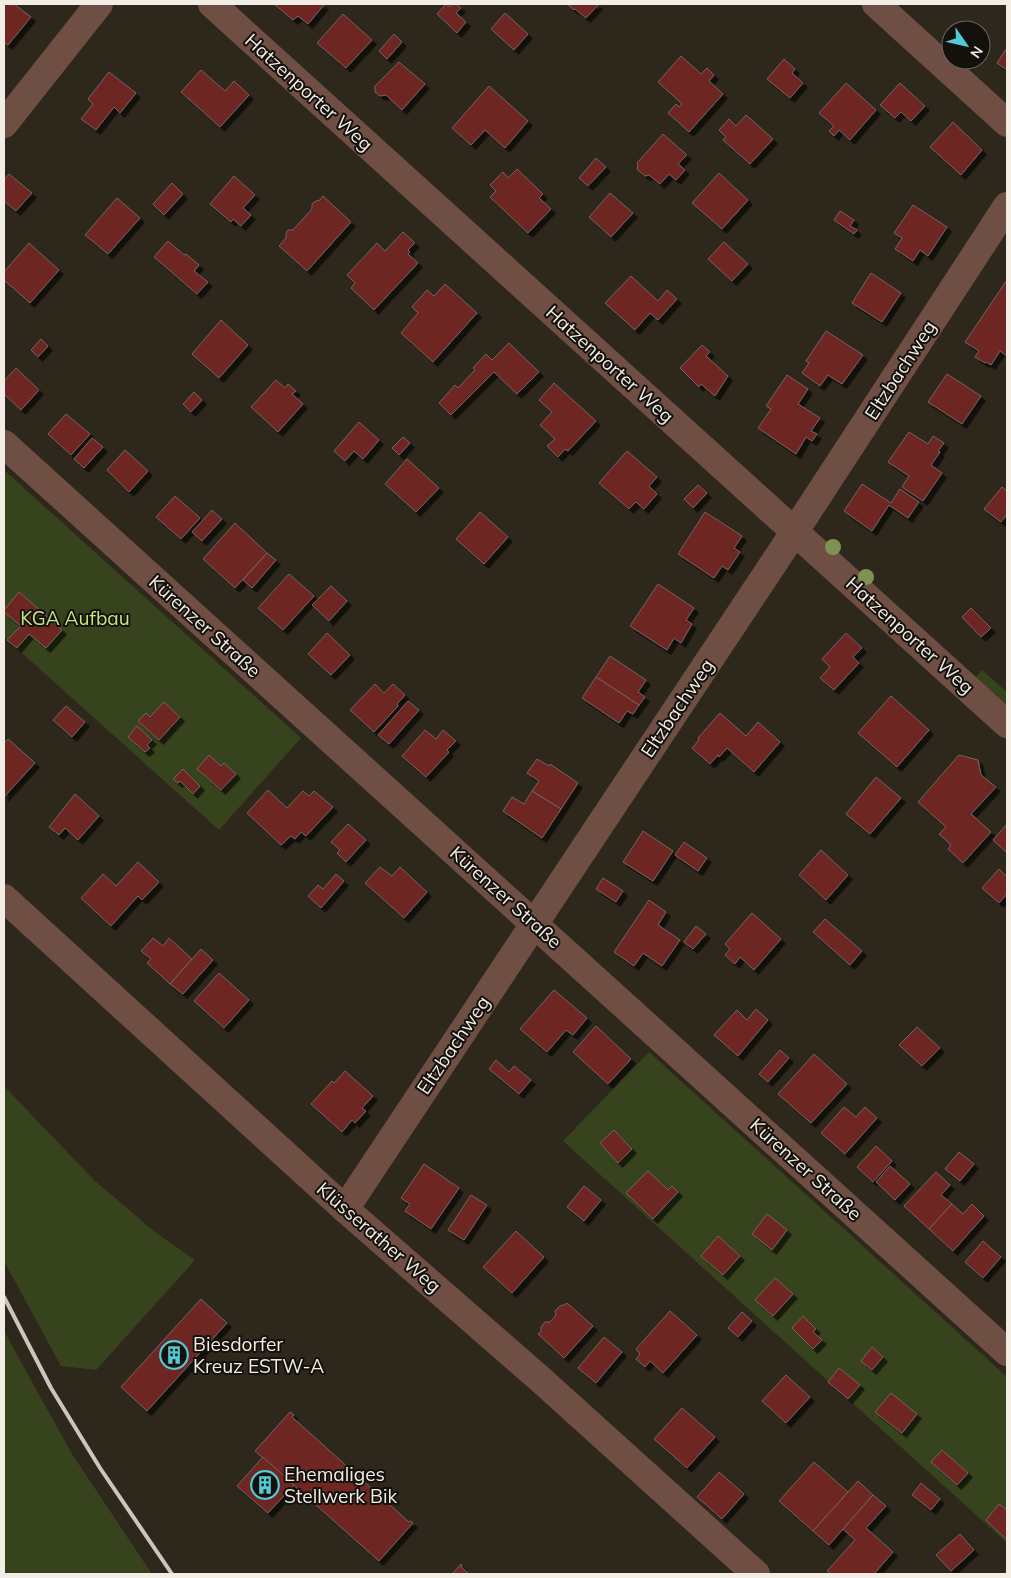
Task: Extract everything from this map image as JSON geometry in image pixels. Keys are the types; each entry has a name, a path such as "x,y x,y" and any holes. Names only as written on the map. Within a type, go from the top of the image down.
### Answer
{"street":[{"path":"4,124 99,4"},
{"name":"Hatzenporter Weg","path":"212,4 1007,724"},
{"path":"876,4 1007,123"},
{"name":"Eltzbachweg","path":"345,1209 795,531 1007,206"},
{"name":"Kürenzer Straße","path":"4,444 1007,1352"},
{"name":"Klüsserather Weg","path":"4,898 345,1209 540,1379 756,1574"}],"green space":[{"name":"KGA Aufbau","path":"4,470 301,738 219,830 4,637"},
{"path":"982,670 1007,692 1007,705 976,677"},
{"path":"649,1052 1007,1377 1007,1543 563,1141"},
{"path":"4,1086 94,1180 155,1232 195,1260 96,1370 61,1366 4,1261"},
{"path":"4,1331 72,1454 152,1574 4,1574"}],"building":[{"path":"4,4 14,4 31,17 8,45 4,42"},
{"path":"274,4 324,5 308,24 298,16 293,20"},
{"path":"446,4 450,7 456,4 461,8 456,13 466,22 457,33 437,14"},
{"path":"567,4 599,4 586,18"},
{"path":"505,13 528,34 514,50 491,29"},
{"path":"343,14 372,40 346,68 317,43"},
{"path":"394,34 402,42 387,59 379,51"},
{"path":"1007,48 1007,70 997,63"},
{"path":"681,56 701,74 707,68 714,75 709,81 723,94 689,132 668,113 676,104 679,107 682,104 658,82"},
{"path":"784,59 795,69 792,73 803,83 790,98 767,79"},
{"path":"399,62 425,84 402,110 386,95 380,96 375,92 375,86"},
{"path":"201,70 225,91 234,81 249,95 220,127 181,92"},
{"path":"109,72 136,93 120,113 114,107 96,130 81,119 93,104 88,99"},
{"path":"846,83 876,110 850,140 839,130 834,136 829,131 834,126 819,113"},
{"path":"900,83 925,106 911,121 901,112 895,118 880,105"},
{"path":"489,86 528,121 505,148 485,130 471,145 452,128"},
{"path":"746,115 773,139 750,164 723,140 726,137 719,130 729,119 736,126"},
{"path":"953,122 982,150 961,175 930,147"},
{"path":"663,134 687,155 678,164 685,170 676,180 669,174 660,184 649,175 645,176 637,169 637,163"},
{"path":"596,158 606,167 588,186 579,178"},
{"path":"517,169 543,194 539,198 551,209 528,233 490,197 496,191 490,185 503,172 508,178"},
{"path":"719,173 748,200 722,229 692,203"},
{"path":"9,174 32,193 16,211 4,201 4,180"},
{"path":"234,176 255,195 243,208 251,215 241,226 233,219 231,222 210,204"},
{"path":"172,183 183,194 164,215 153,204"},
{"path":"610,193 633,213 611,237 589,217"},
{"path":"323,196 351,222 307,271 279,246 286,238 288,230 293,230 312,209 312,204"},
{"path":"117,198 140,218 108,254 85,235"},
{"path":"913,205 947,227 928,256 920,250 913,261 895,249 902,238 894,233"},
{"path":"840,211 854,220 850,226 857,230 854,234 834,220"},
{"path":"403,232 415,243 408,250 410,252 408,254 418,263 374,310 351,288 355,283 347,275 377,243 385,251"},
{"path":"168,241 199,265 194,271 208,282 197,294 154,257"},
{"path":"724,242 748,264 732,281 708,259"},
{"path":"29,243 59,270 30,303 4,280 4,272"},
{"path":"871,273 901,293 882,322 852,303"},
{"path":"631,276 658,301 667,290 677,299 658,320 650,313 635,330 605,303"},
{"path":"1007,280 1007,356 1000,351 991,365 975,357 979,351 965,342"},
{"path":"445,284 477,313 433,362 401,333 418,313 412,307 427,290 434,296"},
{"path":"221,320 248,345 219,378 192,354"},
{"path":"826,331 863,355 842,384 828,375 820,386 802,373 809,363 806,361"},
{"path":"41,339 48,346 38,357 31,350"},
{"path":"509,343 539,372 517,394 494,372 451,415 439,403 455,385 458,388 475,370 473,368 486,354 492,360"},
{"path":"702,345 710,352 706,356 728,376 715,396 701,384 699,387 680,368"},
{"path":"16,368 39,390 21,410 4,394 4,381"},
{"path":"947,374 981,396 962,424 928,402"},
{"path":"787,375 808,389 798,404 820,418 811,431 817,434 812,441 806,437 796,454 758,428 771,409 766,406"},
{"path":"276,380 285,388 288,384 296,391 292,394 303,404 278,432 251,407"},
{"path":"554,383 596,421 568,451 565,449 558,457 547,446 555,439 540,425 552,412 539,400"},
{"path":"194,392 202,400 191,412 183,404"},
{"path":"66,414 90,434 71,455 48,434"},
{"path":"359,422 379,440 363,459 354,451 345,461 334,451"},
{"path":"909,432 928,444 933,436 944,443 931,465 942,473 923,501 902,487 909,476 888,462"},
{"path":"403,437 410,443 399,455 392,448"},
{"path":"92,438 103,447 84,468 74,459"},
{"path":"125,450 148,471 129,492 107,470"},
{"path":"627,451 657,477 649,486 657,494 644,509 636,502 629,509 599,483"},
{"path":"407,459 439,488 416,512 385,484"},
{"path":"862,484 891,503 900,489 919,502 908,518 889,505 872,531 844,511"},
{"path":"698,485 707,493 693,508 684,499"},
{"path":"1002,487 1007,491 1007,514 1001,522 984,509"},
{"path":"175,496 200,518 181,539 156,517"},
{"path":"212,510 222,519 202,541 192,532"},
{"path":"480,512 508,537 484,564 456,539"},
{"path":"705,512 742,536 734,548 740,552 728,570 722,566 714,578 678,554"},
{"path":"235,523 267,553 235,588 203,559"},
{"path":"267,553 276,560 252,588 243,580"},
{"path":"289,574 314,596 283,630 258,608"},
{"path":"658,584 694,608 686,620 692,624 681,643 674,638 667,650 630,626"},
{"path":"331,586 347,601 329,621 312,605"},
{"path":"19,592 62,630 46,648 29,634 17,648 7,640 21,626 4,610"},
{"path":"971,608 991,628 981,637 962,617"},
{"path":"327,633 350,655 331,675 308,654"},
{"path":"846,633 862,648 853,657 859,663 834,690 820,678 830,667 822,659"},
{"path":"610,656 646,680 638,692 645,697 639,705 596,677"},
{"path":"596,677 639,705 633,714 627,711 619,723 582,698"},
{"path":"375,684 384,693 393,684 405,695 397,704 398,706 374,732 350,710"},
{"path":"891,696 929,730 897,767 858,733"},
{"path":"408,701 419,710 389,744 378,735"},
{"path":"164,702 180,717 159,740 138,721 146,713 150,717"},
{"path":"66,706 85,722 72,737 53,720"},
{"path":"720,713 746,736 758,722 780,742 754,772 727,748 710,764 692,748 699,740 698,738"},
{"path":"137,726 152,740 147,745 150,748 145,752 128,737"},
{"path":"425,730 436,739 443,730 456,741 447,750 449,752 426,777 402,756"},
{"path":"8,739 35,763 4,797 4,743"},
{"path":"209,755 221,766 224,763 236,774 221,790 197,769"},
{"path":"959,755 978,760 981,775 996,787 971,814 991,832 963,863 948,849 951,845 939,834 946,827 918,802"},
{"path":"537,759 549,766 550,764 578,783 561,809 532,791 539,781 527,773"},
{"path":"183,769 200,786 193,794 180,781 178,783 173,779"},
{"path":"876,777 901,798 870,834 846,814"},
{"path":"268,790 287,808 303,791 309,796 314,791 333,807 306,836 301,832 295,839 291,836 281,845 247,813"},
{"path":"532,791 561,809 542,838 503,811 512,797 524,804"},
{"path":"75,794 99,816 78,840 65,828 59,835 49,827"},
{"path":"348,824 366,840 346,862 337,853 340,850 331,842"},
{"path":"1007,824 1007,853 993,840"},
{"path":"643,831 673,851 653,881 623,862"},
{"path":"684,842 707,858 698,871 675,855"},
{"path":"821,850 848,875 826,900 799,875"},
{"path":"138,862 159,882 142,900 138,896 111,926 81,898 103,874 116,886"},
{"path":"380,867 392,876 400,867 427,892 404,918 365,883"},
{"path":"999,869 1007,877 1007,894 999,903 982,888"},
{"path":"336,874 344,881 321,908 308,896 318,885 323,889"},
{"path":"603,878 623,891 616,902 596,889"},
{"path":"649,900 666,912 658,925 680,940 662,966 643,953 634,966 614,952"},
{"path":"752,913 781,939 754,970 740,957 735,964 725,955 730,949 725,944"},
{"path":"825,919 862,951 850,965 813,932"},
{"path":"696,926 706,934 693,949 684,942"},
{"path":"153,938 163,946 169,938 192,959 170,984 147,963 151,959 141,951"},
{"path":"201,949 213,960 183,994 170,984"},
{"path":"219,973 249,1000 224,1028 194,1001"},
{"path":"554,990 587,1018 573,1035 566,1030 547,1052 520,1029"},
{"path":"756,1009 768,1020 738,1056 714,1035 737,1010 747,1020"},
{"path":"596,1026 631,1059 608,1084 573,1052"},
{"path":"917,1027 940,1048 922,1066 899,1045"},
{"path":"780,1050 789,1058 768,1082 759,1074"},
{"path":"814,1054 847,1084 811,1123 778,1094"},
{"path":"496,1060 509,1072 514,1066 531,1080 519,1094 489,1069"},
{"path":"345,1071 373,1096 362,1108 366,1111 355,1123 352,1120 342,1132 311,1104 332,1081 334,1083"},
{"path":"844,1107 856,1117 865,1107 877,1118 845,1154 821,1133"},
{"path":"614,1130 632,1149 618,1163 600,1143"},
{"path":"876,1146 892,1161 873,1182 857,1167"},
{"path":"959,1152 974,1164 960,1181 945,1169"},
{"path":"424,1164 459,1188 431,1229 405,1211 410,1204 401,1198"},
{"path":"890,1166 910,1184 895,1200 876,1182"},
{"path":"648,1171 668,1190 672,1186 678,1192 653,1219 626,1193"},
{"path":"936,1172 950,1185 941,1195 952,1204 929,1229 904,1206"},
{"path":"584,1186 601,1200 584,1221 567,1207"},
{"path":"471,1195 487,1205 464,1240 448,1230"},
{"path":"952,1204 963,1214 972,1204 984,1216 953,1251 929,1229"},
{"path":"767,1214 787,1230 772,1250 752,1234"},
{"path":"516,1231 544,1257 512,1293 483,1267"},
{"path":"718,1236 740,1256 723,1275 701,1256"},
{"path":"983,1241 1001,1257 983,1278 965,1262"},
{"path":"775,1278 793,1294 773,1316 755,1300"},
{"name":"Biesdorfer Kreuz ESTW-A","path":"201,1299 227,1323 147,1411 121,1387"},
{"path":"567,1303 593,1326 564,1358 538,1334 541,1332 541,1327 545,1322 550,1322 556,1315 555,1311"},
{"path":"670,1311 697,1335 663,1373 650,1361 645,1367 636,1359 640,1354 636,1349"},
{"path":"742,1312 752,1321 738,1337 728,1328"},
{"path":"803,1316 816,1329 813,1332 822,1340 813,1349 792,1328"},
{"path":"604,1337 622,1352 596,1383 578,1368"},
{"path":"872,1347 883,1357 872,1370 861,1361"},
{"path":"839,1368 860,1385 848,1399 828,1382"},
{"path":"786,1375 810,1397 786,1423 762,1401"},
{"path":"891,1393 917,1414 902,1433 875,1412"},
{"path":"682,1408 715,1437 687,1468 654,1439"},
{"path":"290,1412 294,1415 292,1417 409,1522 413,1523 379,1561 255,1451"},
{"path":"942,1450 968,1473 957,1485 931,1462"},
{"name":"Ehemaliges Stellwerk Bik","path":"263,1457 294,1485 268,1513 237,1486"},
{"path":"814,1462 848,1492 813,1531 779,1501"},
{"path":"719,1472 744,1494 722,1519 697,1497"},
{"path":"858,1481 873,1495 829,1545 813,1531"},
{"path":"921,1483 940,1499 931,1510 912,1495"},
{"path":"873,1495 886,1506 866,1528 893,1552 874,1574 831,1574 827,1571 855,1540 843,1529"},
{"path":"999,1504 1007,1510 1007,1540 986,1520"},
{"path":"960,1534 974,1550 951,1571 936,1555"},
{"path":"461,1564 461,1567 469,1574 452,1574"}],"railway":[{"path":"4,1297 51,1388 100,1468 172,1574"}],"place":[{"name":"Biesdorfer Kreuz ESTW-A","path":"174,1355"},
{"name":"Ehemaliges Stellwerk Bik","path":"265,1485"}]}
